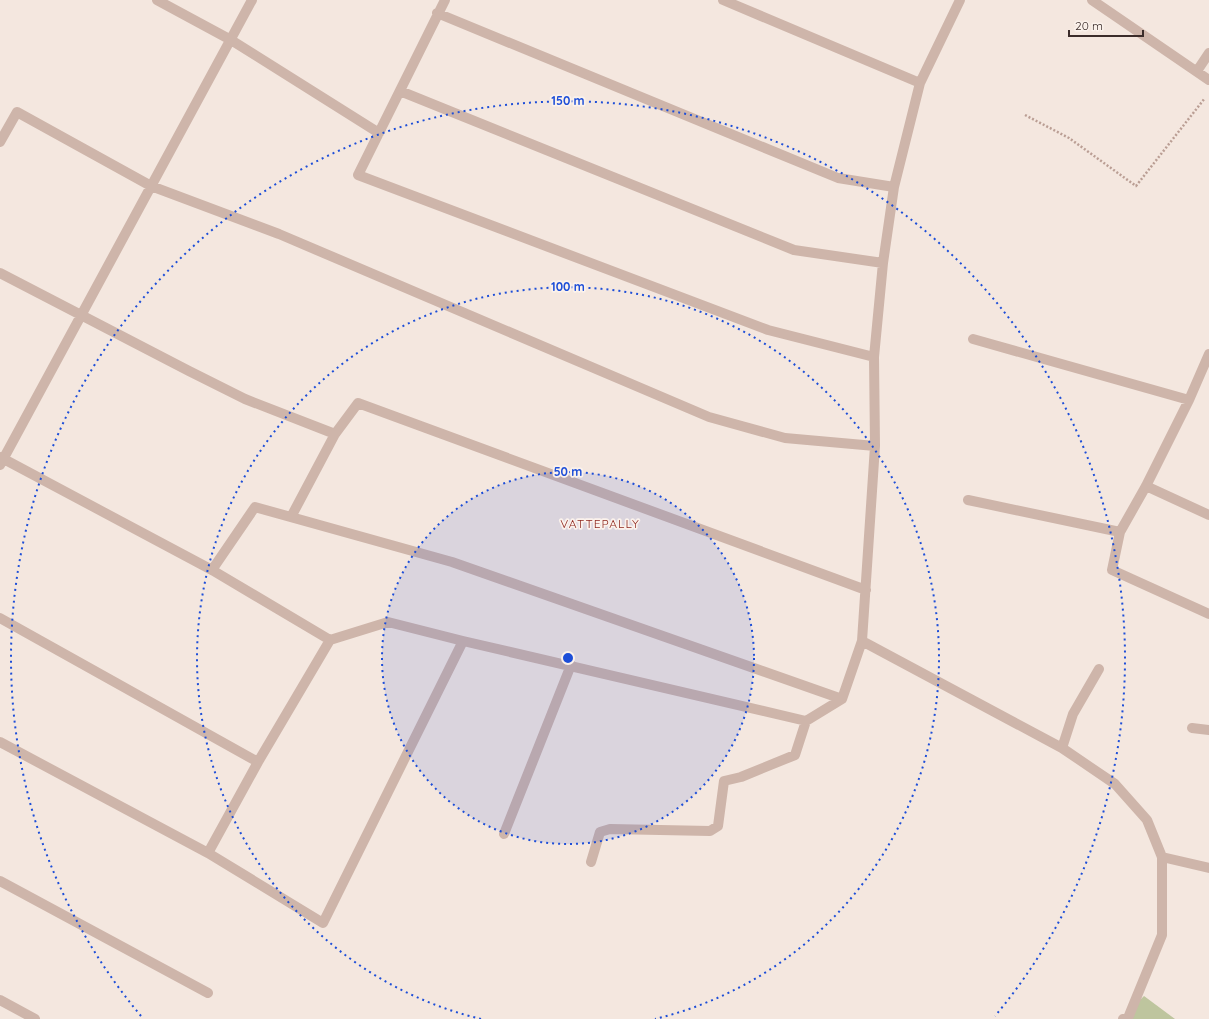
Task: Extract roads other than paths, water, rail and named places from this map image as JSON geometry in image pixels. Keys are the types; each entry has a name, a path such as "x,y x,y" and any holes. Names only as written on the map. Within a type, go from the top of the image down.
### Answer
{"street":[{"path":"157,0 230,40 379,133"},
{"path":"252,0 1,461 212,570 330,640"},
{"path":"444,0 358,174 768,330 874,356"},
{"path":"723,0 920,83"},
{"path":"591,862 600,832 610,829 710,831 718,826 724,781 741,777 794,755 806,720 842,699 862,641 875,446 874,356 883,263 894,187 920,83 960,0"},
{"path":"1092,0 1209,80"},
{"path":"437,14 838,178 894,187"},
{"path":"1197,71 1209,53"},
{"path":"400,91 794,250 883,263"},
{"path":"0,142 17,112 152,186 279,234 709,417 785,438 875,446"},
{"path":"0,273 245,399 335,434"},
{"path":"972,339 1189,400"},
{"path":"1209,354 1189,400 1146,486 1120,532 1112,570 1209,614"},
{"path":"291,517 335,434 358,403 866,590"},
{"path":"1146,486 1209,515"},
{"path":"968,500 1120,532"},
{"path":"212,570 255,507 452,562 842,699"},
{"path":"0,618 258,762"},
{"path":"208,853 258,762 330,640 388,622 463,641 806,720"},
{"path":"0,742 208,853 323,923 463,641"},
{"path":"862,641 1062,748 1115,784 1147,820 1162,857 1162,935 1128,1018 1123,1019"},
{"path":"504,834 571,665"},
{"path":"1062,748 1073,714 1099,669"},
{"path":"1192,728 1209,730"},
{"path":"1162,857 1209,868"},
{"path":"0,881 208,993"},
{"path":"0,1000 35,1019"}],"district":[{"name":"VATTEPALLY","path":"600,523"}]}
